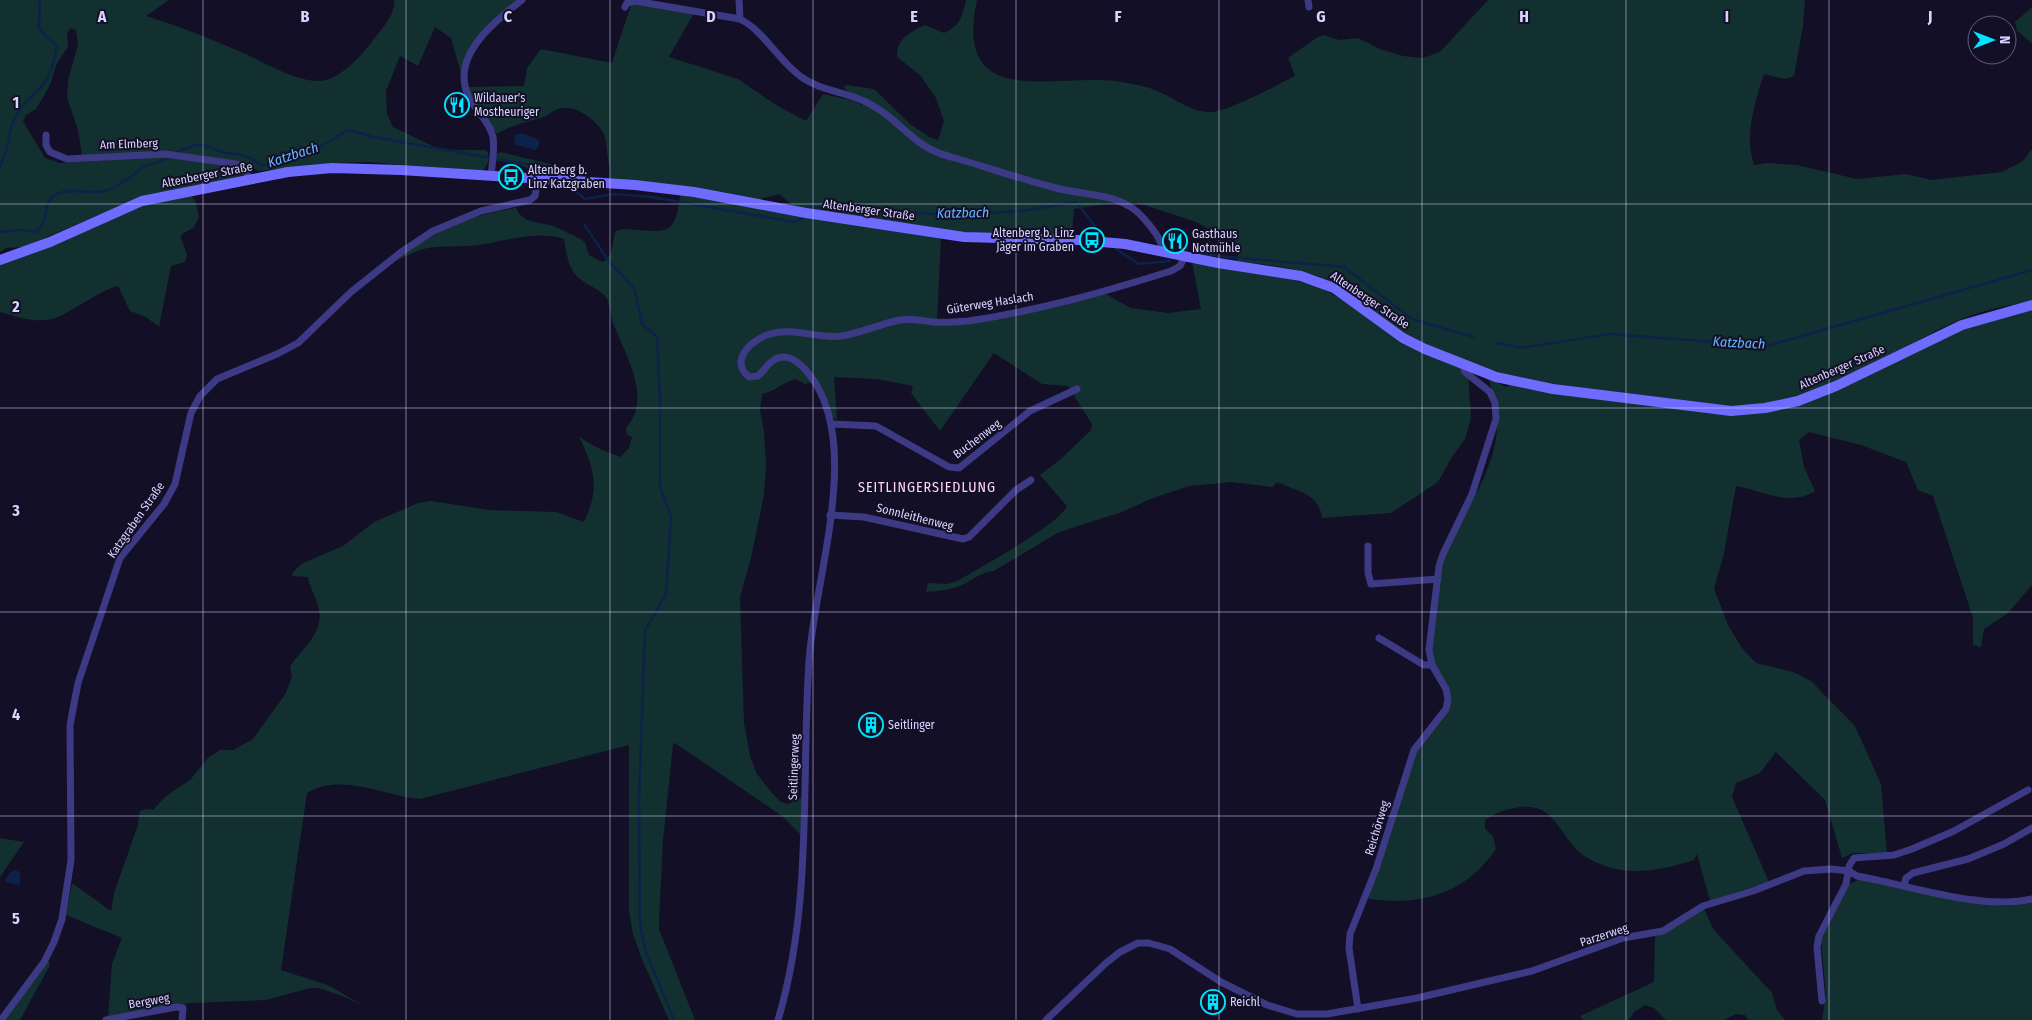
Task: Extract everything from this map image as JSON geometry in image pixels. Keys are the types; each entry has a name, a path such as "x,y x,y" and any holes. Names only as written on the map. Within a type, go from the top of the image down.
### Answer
{"street":[{"path":"491,176 493,137 488,125 470,100 464,79 468,60 482,34 522,0"},
{"path":"739,0 740,19"},
{"path":"625,6 627,3 635,1 740,19 758,32 800,76 826,90 857,98 876,108 924,147 1046,185 1124,203 1140,214 1160,240 1162,250"},
{"name":"Am Elmberg","path":"46,135 46,145 50,152 67,159 172,156 236,164 244,167 249,179"},
{"name":"Altenberger Straße","path":"0,260 50,242 142,202 288,172 332,168 401,170 666,188 806,213 964,237 1092,240 1162,250 1185,256 1315,279 1341,292 1403,338 1463,366 1506,380 1553,389 1708,409 1765,408 1817,394 1962,325 2032,305"},
{"name":"Katzgraben Straße","path":"1,1020 44,962 54,942 62,919 71,860 70,725 78,683 120,558 164,504 175,484 191,413 200,396 217,379 272,357 298,343 351,292 400,253 433,231 481,211 530,200 535,196 538,179"},
{"name":"Güterweg Haslach","path":"830,514 835,462 831,424 811,377 804,368 791,358 779,357 773,360 758,376 749,377 745,374 741,362 745,349 750,343 763,336 781,332 802,331 837,336 900,320 957,322 1057,304 1171,271 1180,266 1185,256"},
{"name":"Reichörweg","path":"1358,1009 1349,948 1350,934 1376,869 1414,750 1446,709 1448,699 1446,689 1432,665 1429,640 1438,580 1443,554 1472,494 1496,419 1494,398 1486,388 1465,372 1463,366"},
{"name":"Buchenweg","path":"831,424 876,426 950,467 959,468 1030,411 1077,389"},
{"name":"Sonnleithenweg","path":"830,514 864,517 963,539 969,537 1016,490 1031,480"},
{"name":"Seitlingerweg","path":"778,1020 792,970 799,924 810,651 830,514"},
{"path":"1368,546 1368,573 1371,584 1438,580"},
{"path":"1379,638 1424,665 1432,665"},
{"path":"1822,1001 1817,947 1819,936 1846,884 1851,862 1854,858 1894,855 1912,849 1954,831 2028,790"},
{"path":"1904,885 1906,878 1913,873 1968,859 2004,844 2032,828"},
{"name":"Parzerweg","path":"1046,1020 1120,952 1138,944 1149,943 1170,949 1221,982 1267,1005 1284,1011 1312,1014 1358,1009 1506,978 1557,963 1624,938 1663,931 1703,906 1753,892 1794,873 1820,868 1849,871 1858,876 1997,903 2032,899"},
{"name":"Bergweg","path":"106,1020 183,1008 182,1020"}],"green space":[{"path":"0,0 169,0 146,16 209,38 290,75 317,81 325,80 340,73 361,55 387,23 393,11 394,0 518,0 478,36 470,48 462,77 451,38 435,27 418,66 400,56 386,91 387,114 393,127 441,150 485,150 488,152 488,162 483,171 368,162 333,163 258,171 242,162 230,160 122,154 82,156 78,130 67,98 68,81 78,44 76,30 70,28 67,35 68,47 57,63 50,85 36,109 26,115 23,121 45,158 60,163 162,157 240,168 244,171 244,175 128,202 24,247 6,248 0,252"},
{"path":"966,0 977,0 973,36 980,60 995,74 1016,80 1042,82 1097,80 1122,82 1151,89 1197,110 1211,112 1241,103 1295,76 1288,58 1316,38 1324,35 1339,40 1358,38 1380,49 1403,56 1423,58 1440,52 1488,0 1805,0 1803,26 1794,76 1786,79 1764,74 1754,107 1750,131 1751,154 1754,165 1768,163 1797,165 1857,179 1906,174 1931,180 2002,172 2023,161 2032,149 2032,302 1990,310 1960,320 1858,373 1809,394 1759,406 1704,405 1532,380 1475,365 1419,342 1331,281 1305,272 1277,266 1237,261 1240,247 1196,222 1138,203 1104,204 1074,209 1072,232 1049,235 975,234 795,207 779,194 756,200 611,181 605,136 592,119 572,109 558,109 543,117 513,126 497,134 472,100 468,87 524,86 527,68 541,49 612,63 630,8 632,4 638,3 694,13 669,57 738,79 776,105 806,121 823,94 854,101 862,105 862,100 843,88 847,85 874,89 910,124 929,137 938,140 944,121 936,98 920,75 897,57 897,51 905,37 925,25 944,33 954,27 962,16"},
{"path":"2032,7 2032,43 2017,31 2017,20"},
{"path":"501,152 554,165 560,169 564,176 539,174 523,166 496,160 496,154"},
{"path":"191,195 196,203 199,218 193,228 182,234 181,238 187,255 185,262 171,266 159,327 146,317 130,311 118,286 108,289 56,318 47,320 17,317 0,312 0,265 51,246 145,205"},
{"path":"680,195 941,238 937,323 950,325 1104,293 1131,308 1168,313 1201,309 1192,262 1314,284 1468,370 1471,419 1465,439 1438,482 1391,513 1322,518 1317,503 1312,498 1277,482 1273,487 1232,482 1189,486 1153,498 1122,512 1059,532 994,571 981,575 962,585 926,592 928,583 947,584 959,580 1018,545 1050,524 1067,506 1040,475 1062,458 1091,430 1092,424 1068,386 1042,384 994,353 940,431 911,393 913,386 877,379 834,377 837,420 832,417 817,381 805,384 796,379 787,382 772,391 762,394 760,410 764,432 766,466 764,495 751,558 740,597 744,723 750,756 757,774 781,802 788,804 802,797 801,835 782,816 675,743 673,744 663,841 659,929 695,1020 669,1020 641,957 633,934 629,911 629,745 420,799 349,785 320,787 307,793 281,970 330,986 367,1008 345,997 319,988 310,988 266,1000 191,1003 108,1017 112,964 122,938 66,915 72,883 111,911 114,893 137,828 140,811 146,809 153,810 166,796 190,780 208,758 220,750 233,750 253,739 286,693 292,677 290,667 315,633 320,618 308,577 292,576 293,572 303,563 343,546 374,522 418,503 431,501 489,510 556,512 584,522 592,499 594,479 589,459 579,437 598,448 620,457 629,448 632,437 627,435 626,428 634,416 637,403 637,390 630,362 613,323 608,301 597,289 579,278 571,268 564,239 532,236 471,246 424,249 396,261 423,241 452,226 483,215 516,208 527,220 553,226 585,242 589,255 602,262 611,252 616,231 623,229 656,231 670,227 675,220"},
{"path":"2032,309 2032,585 2008,613 1984,629 1981,647 1973,645 1973,618 1933,496 1918,490 1906,462 1861,445 1809,432 1799,440 1804,467 1815,491 1806,496 1786,498 1736,486 1724,553 1714,589 1729,627 1742,648 1756,663 1793,672 1811,681 1855,726 1881,784 1887,853 1853,853 1842,858 1825,800 1776,752 1760,773 1736,783 1732,797 1769,882 1710,901 1697,854 1694,860 1667,868 1639,871 1612,868 1599,864 1577,850 1558,824 1543,811 1533,807 1521,807 1502,811 1485,820 1485,829 1493,836 1496,849 1486,862 1464,882 1452,889 1424,898 1393,901 1367,898 1417,750 1450,701 1434,661 1432,646 1434,618 1448,550 1480,487 1493,453 1497,414 1487,375 1505,387 1511,385 1710,414 1768,412 1964,328"},
{"path":"0,838 24,842 0,877"},
{"path":"1860,879 1991,905 2009,906 2032,901 2032,1020 1822,1020 1826,995 1821,940 1841,896 1850,884"},
{"path":"1704,908 1713,929 1772,993 1777,1010 1785,1020 1748,1020 1745,1015 1736,1014 1724,1020 1666,1020 1654,1008 1645,1005 1634,1012 1629,1020 1583,1020 1580,1016 1654,982 1655,936 1665,933"},
{"path":"49,960 50,965 20,1020 5,1020"}],"water":[{"path":"522,133 539,140 539,146 536,150 516,145 514,141 515,135"},
{"path":"16,870 20,873 20,885 6,882 5,880 11,872"}],"waterway":[{"path":"0,166 17,113 45,82 55,56 57,46 39,27 40,0"},
{"name":"Katzbach","path":"174,154 183,149 203,145 225,153 249,157 260,165 318,148 348,130 374,137 547,168 556,174"},
{"name":"Katzbach","path":"0,232 20,230 36,232 45,219 48,202 56,194 69,191 104,191 120,184 144,167 169,157"},
{"name":"Katzbach","path":"573,189 585,199 614,194 651,197 795,222 805,217"},
{"name":"Katzbach","path":"811,207 953,215 1022,211 1076,202 1100,233"},
{"path":"584,224 608,260 634,288 642,324 657,337 660,401 660,487 671,517 666,594 645,631 639,798 640,925 646,952 674,1020"},
{"name":"Katzbach","path":"1116,249 1139,264 1170,261"},
{"name":"Katzbach","path":"1192,251 1218,256 1344,267 1412,319 1474,337"},
{"name":"Katzbach","path":"1497,343 1521,348 1610,334 1767,346 2032,270"}],"place":[{"name":"Wildauer's Mostheuriger","path":"457,105"},
{"name":"Altenberg b. Linz Katzgraben","path":"511,177"},
{"name":"Altenberg b. Linz Jäger im Graben","path":"1092,240"},
{"name":"Gasthaus Notmühle","path":"1175,241"},
{"name":"Seitlinger","path":"871,725"},
{"name":"Reichl","path":"1213,1002"}],"district":[{"name":"SEITLINGERSIEDLUNG","path":"927,487"}]}
